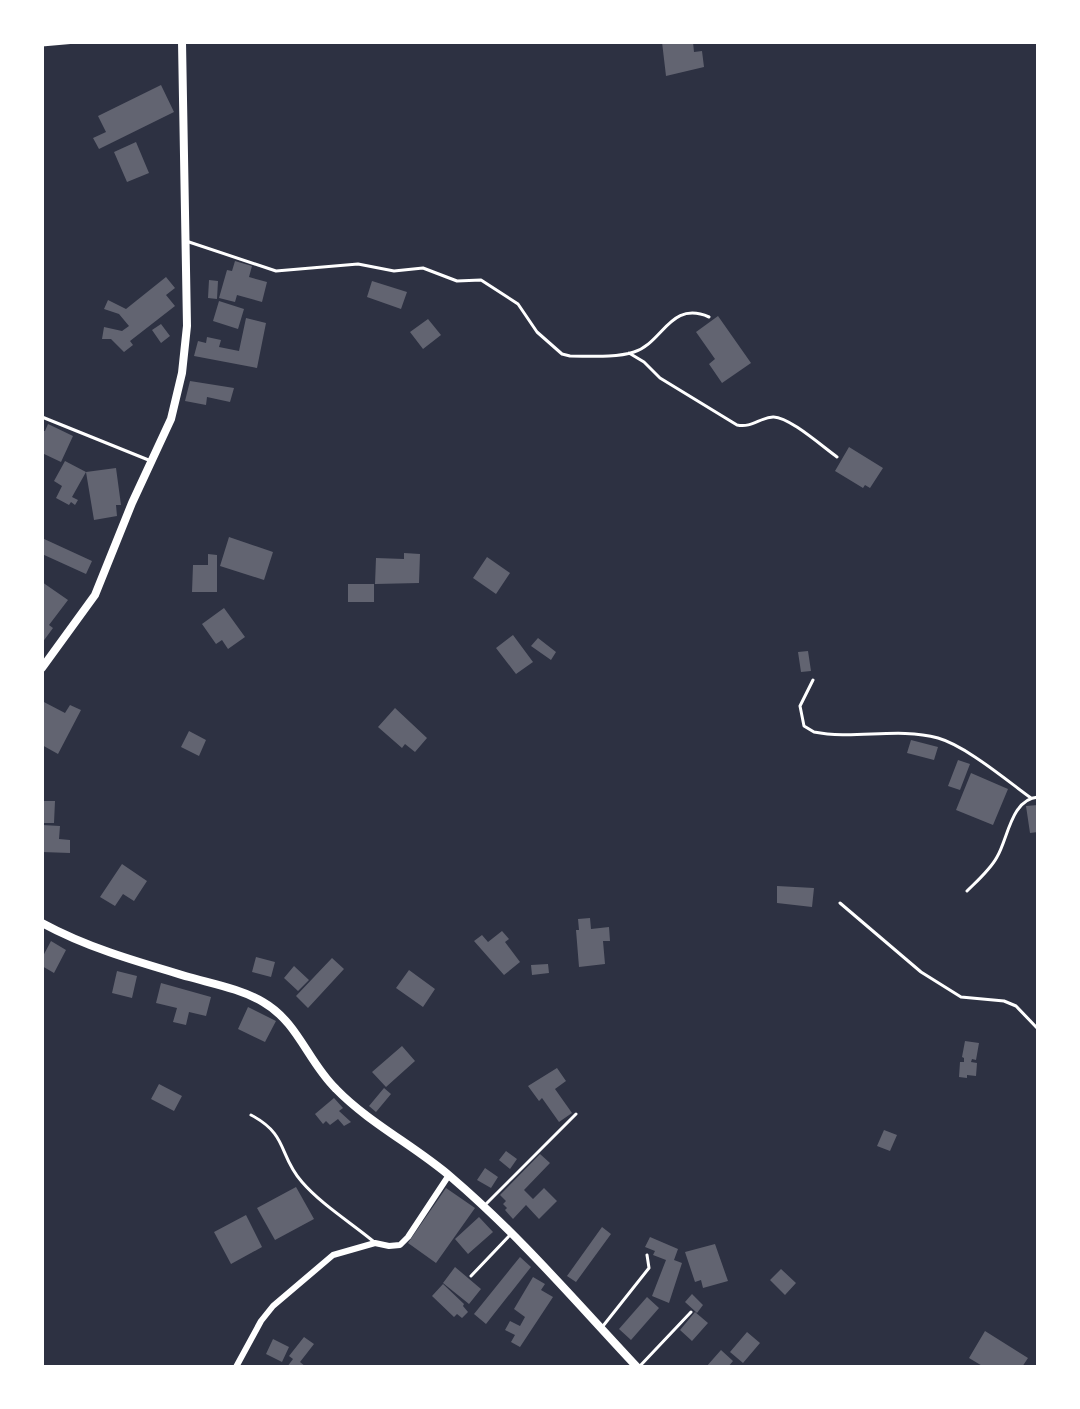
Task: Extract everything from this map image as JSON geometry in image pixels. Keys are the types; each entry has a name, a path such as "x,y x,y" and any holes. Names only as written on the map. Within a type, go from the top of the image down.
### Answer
{"street":[{"path":"42,668 95,595 171,419 182,373 187,326 182,42"},
{"path":"42,923 69,938 127,959 247,993 274,1008 287,1020 333,1087 449,1175 513,1232 638,1367"},
{"path":"236,1367 261,1321 273,1306 333,1255 375,1243 400,1245 449,1175"}],"lane":[{"path":"42,45 76,42"},
{"path":"186,241 276,271 358,264 394,271 423,268 457,281 481,280 518,304 537,332 562,354 570,356 629,353 647,344 668,322 678,317 700,313 709,317"},
{"path":"629,353 644,362 660,378 737,425 747,427 769,417 781,417 837,457"},
{"path":"42,417 151,461"},
{"path":"813,680 800,706 804,726 814,732 915,734 939,738 958,747 1031,798"},
{"path":"967,891 997,858 1023,802 1038,797"},
{"path":"840,903 935,981 961,997 1004,1001 1016,1006 1038,1029"},
{"path":"484,1206 576,1114"},
{"path":"251,1115 267,1123 278,1135 301,1181 375,1243"},
{"path":"471,1276 513,1232"},
{"path":"601,1329 649,1268 647,1255"},
{"path":"638,1367 691,1312"}],"building":[{"path":"662,42 693,42 694,52 702,51 704,67 666,76"},
{"path":"161,85 174,112 99,149 93,138 106,132 98,116"},
{"path":"136,142 149,173 127,182 114,152"},
{"path":"235,261 252,266 249,277 267,282 262,302 237,295 235,302 219,298 227,270 232,271"},
{"path":"166,277 175,288 166,295 175,306 130,341 133,345 124,352 111,339 102,339 104,327 122,331 129,326 119,314 104,309 108,300 126,309"},
{"path":"209,280 218,281 217,299 208,298"},
{"path":"372,281 407,292 401,309 367,297"},
{"path":"219,301 244,309 238,329 213,321"},
{"path":"718,316 751,363 722,383 709,364 715,359 696,332"},
{"path":"246,318 266,323 257,368 194,356 198,341 206,343 207,337 221,340 219,347 239,351"},
{"path":"428,319 441,335 423,349 410,332"},
{"path":"161,324 170,336 161,343 152,330"},
{"path":"190,381 234,388 230,402 207,397 206,405 185,401"},
{"path":"48,424 73,436 61,462 42,453 42,431"},
{"path":"849,447 883,468 870,488 865,485 863,488 835,471"},
{"path":"65,461 86,472 72,497 78,500 75,505 56,498 62,486 54,481"},
{"path":"116,468 121,505 116,505 117,516 94,520 86,472"},
{"path":"229,537 273,552 264,580 220,566"},
{"path":"42,538 92,561 86,574 42,554"},
{"path":"404,553 420,554 419,583 375,584 376,558 404,559"},
{"path":"208,554 217,555 217,592 192,592 193,565 208,565"},
{"path":"487,557 510,573 496,594 473,578"},
{"path":"42,582 68,600 49,625 53,628 42,643"},
{"path":"348,584 374,584 374,602 348,602"},
{"path":"224,608 245,637 228,649 222,640 216,644 202,624"},
{"path":"513,635 533,662 516,674 496,648"},
{"path":"538,638 556,652 551,660 531,646"},
{"path":"808,651 811,671 801,672 798,652"},
{"path":"42,701 65,713 70,705 81,710 58,754 42,745"},
{"path":"395,708 427,738 415,752 405,744 402,748 378,727"},
{"path":"189,731 206,740 199,756 181,747"},
{"path":"911,740 938,747 934,760 907,753"},
{"path":"958,760 970,764 960,790 948,786"},
{"path":"971,773 1008,789 993,825 956,810"},
{"path":"42,801 55,801 54,823 42,823"},
{"path":"1038,805 1038,832 1030,833 1026,806"},
{"path":"42,825 60,826 59,839 70,840 70,853 42,852"},
{"path":"122,864 147,881 134,901 123,894 115,906 100,897"},
{"path":"777,886 814,888 812,907 777,903"},
{"path":"590,918 591,929 609,927 610,941 603,941 605,964 579,967 578,919"},
{"path":"502,931 509,939 505,942 520,962 504,975 474,941 482,935 488,942"},
{"path":"51,941 66,950 54,973 42,966 42,958"},
{"path":"256,957 275,962 271,977 252,972"},
{"path":"332,958 344,969 308,1008 296,996"},
{"path":"548,964 549,973 532,975 531,965"},
{"path":"294,966 309,980 298,991 284,978"},
{"path":"409,970 435,989 423,1007 396,988"},
{"path":"117,971 137,976 132,998 112,993"},
{"path":"161,983 211,997 206,1016 189,1012 186,1025 173,1022 177,1008 156,1003"},
{"path":"248,1007 276,1021 265,1042 238,1029"},
{"path":"965,1041 979,1043 976,1060 972,1059 971,1062 977,1063 976,1076 967,1075 967,1078 959,1077 960,1062 964,1062"},
{"path":"402,1046 415,1061 386,1087 372,1072"},
{"path":"557,1068 566,1081 555,1089 572,1113 559,1122 542,1098 539,1101 528,1086"},
{"path":"159,1084 182,1096 174,1111 151,1099"},
{"path":"384,1088 391,1094 376,1112 369,1106"},
{"path":"334,1098 343,1108 339,1111 351,1122 344,1126 338,1119 330,1125 326,1121 323,1124 315,1114"},
{"path":"884,1130 897,1135 890,1151 877,1146"},
{"path":"506,1151 517,1159 510,1169 499,1160"},
{"path":"540,1154 550,1163 524,1190 533,1199 544,1188 557,1201 539,1219 526,1205 513,1219 505,1210 507,1208 503,1204 506,1201 500,1195"},
{"path":"485,1168 498,1177 491,1188 477,1180"},
{"path":"296,1187 314,1219 275,1240 257,1208"},
{"path":"446,1188 475,1208 436,1263 408,1243"},
{"path":"246,1215 262,1247 231,1264 214,1232"},
{"path":"479,1217 493,1232 468,1254 455,1239"},
{"path":"602,1227 611,1234 576,1282 567,1276"},
{"path":"650,1237 678,1249 674,1260 682,1263 669,1303 652,1296 666,1260 653,1255 655,1251 645,1247"},
{"path":"715,1244 728,1281 703,1288 701,1280 695,1282 685,1252"},
{"path":"520,1257 531,1267 486,1324 474,1314"},
{"path":"455,1267 481,1289 469,1304 443,1283"},
{"path":"781,1269 796,1283 785,1295 770,1280"},
{"path":"533,1277 545,1284 541,1290 553,1297 520,1347 511,1342 515,1335 505,1330 510,1321 520,1326 525,1317 514,1309"},
{"path":"443,1284 464,1304 468,1312 462,1318 457,1314 454,1317 432,1296"},
{"path":"692,1294 703,1305 697,1313 685,1302"},
{"path":"647,1297 659,1308 631,1340 619,1329"},
{"path":"695,1312 708,1323 692,1341 680,1330"},
{"path":"985,1331 1028,1358 1022,1367 984,1367 969,1358"},
{"path":"747,1332 760,1343 743,1363 730,1352"},
{"path":"304,1337 314,1344 300,1362 306,1367 287,1367 293,1359 289,1356"},
{"path":"273,1339 289,1347 282,1362 266,1354"},
{"path":"721,1350 733,1361 728,1367 706,1367"}]}
